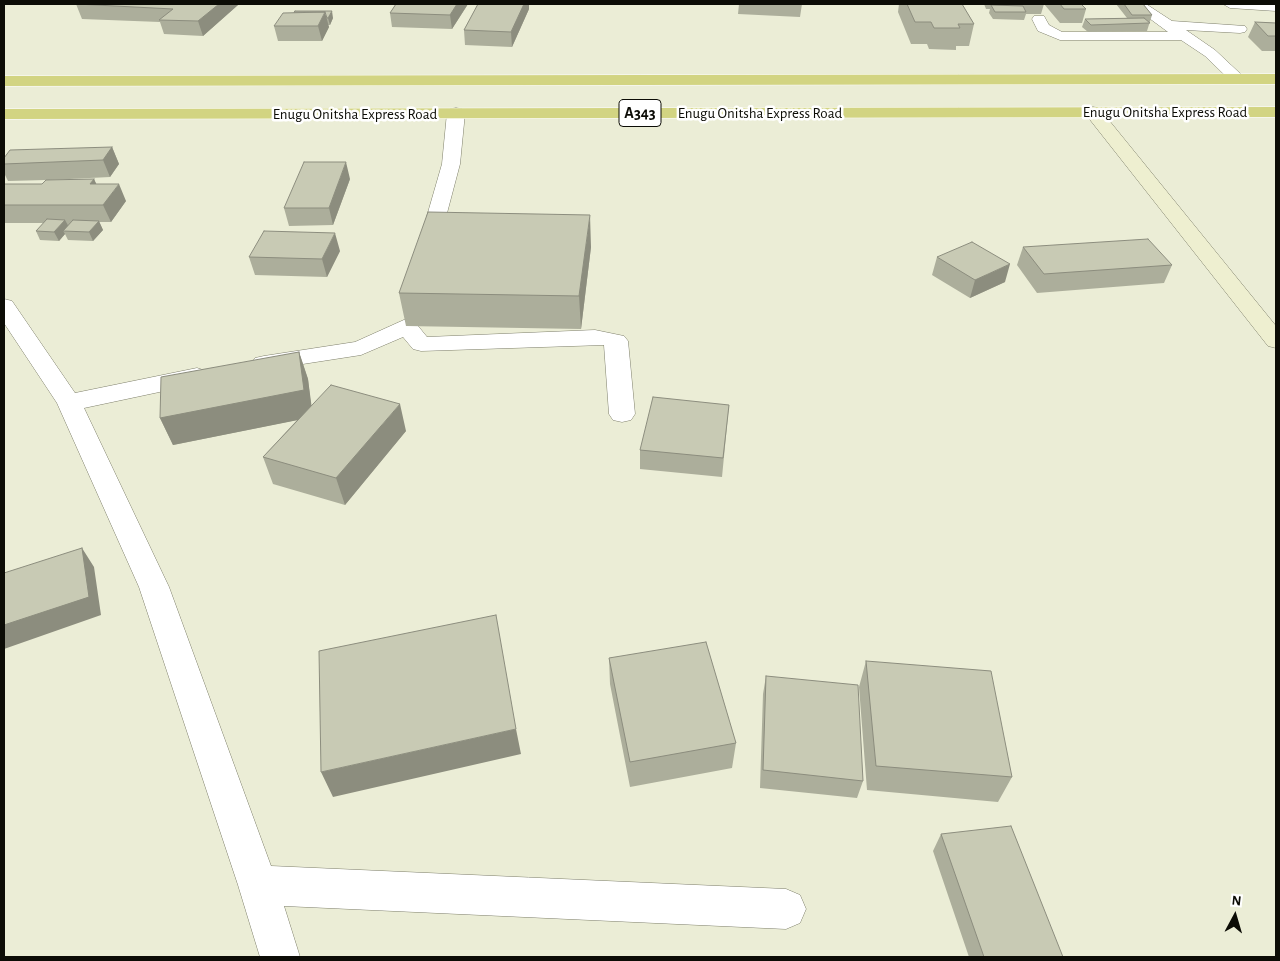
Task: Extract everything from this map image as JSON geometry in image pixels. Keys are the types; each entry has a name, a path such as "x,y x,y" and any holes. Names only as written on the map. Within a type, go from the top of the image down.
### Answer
{"highway":[{"name":"Enugu Onitsha Express Road","path":"4,81 1276,80"},
{"name":"Enugu Onitsha Express Road","path":"4,114 1276,112"}],"main road":[{"path":"1092,112 1276,341"}],"street":[{"path":"1137,4 1171,25 1210,53 1238,79"},
{"path":"1230,4 1276,7"},
{"path":"1039,19 1043,28 1060,36 1186,36"},
{"path":"1171,25 1240,29"},
{"path":"422,269 449,174 456,114"},
{"path":"4,306 69,403 154,587 258,885 280,957"},
{"path":"69,403 232,369 361,348 408,316 421,344 595,337 616,341 622,414"},
{"path":"258,885 786,909"}],"building":[{"path":"76,4 219,4 198,21 159,20 173,9"},
{"path":"396,4 457,4 450,15 390,13"},
{"path":"478,4 524,4 511,32 464,30"},
{"path":"907,4 962,4 974,24 958,24 960,28 934,28 931,22 915,22"},
{"path":"1060,4 1081,4 1086,9 1064,9"},
{"path":"1124,4 1143,4 1152,15 1132,15"},
{"path":"991,5 1023,6 1026,12 995,12"},
{"path":"295,11 332,11 327,18 325,12"},
{"path":"325,12 318,26 274,26 283,13"},
{"path":"1144,18 1150,23 1091,25 1085,19"},
{"path":"1255,22 1276,23 1276,36 1268,36"},
{"path":"112,147 103,160 4,164 4,158 10,150"},
{"path":"304,162 346,162 329,208 284,208"},
{"path":"94,179 90,184 119,184 103,205 4,205 5,184 42,184 46,180"},
{"path":"428,212 590,215 579,296 399,293"},
{"path":"47,219 65,220 54,232 36,231"},
{"path":"73,220 99,221 89,232 63,231"},
{"path":"264,231 335,233 322,259 249,257"},
{"path":"1148,239 1172,265 1044,274 1023,247"},
{"path":"972,242 1010,264 975,280 937,257"},
{"path":"299,352 304,390 160,418 161,377"},
{"path":"331,385 400,404 336,478 263,457"},
{"path":"653,397 729,405 723,458 640,450"},
{"path":"82,548 89,597 4,625 4,573"},
{"path":"496,615 516,729 321,772 319,651"},
{"path":"706,642 736,743 630,762 609,658"},
{"path":"866,661 991,671 1012,777 876,766"},
{"path":"766,676 858,685 863,781 763,770"},
{"path":"1011,826 1063,957 984,957 941,834"}]}
